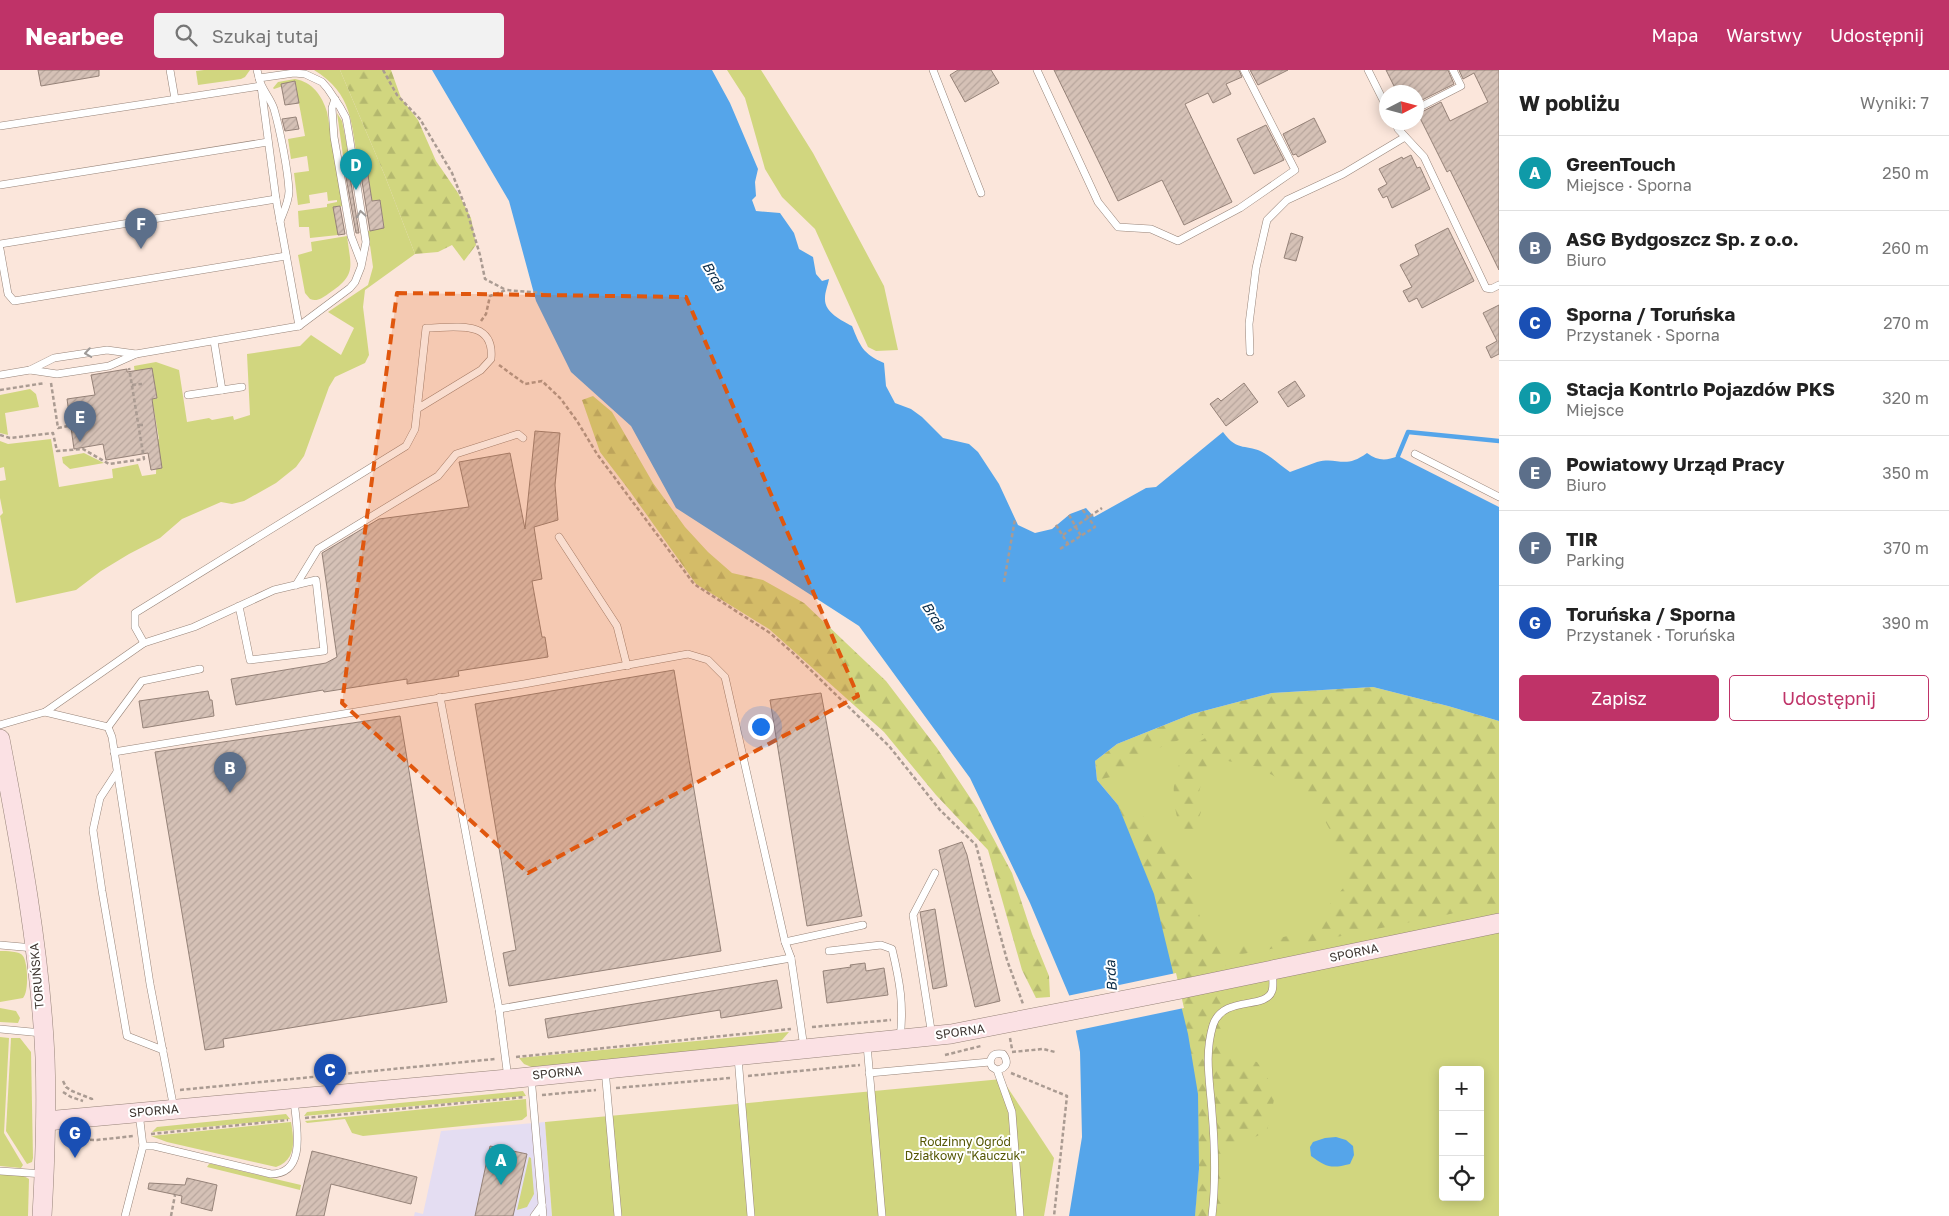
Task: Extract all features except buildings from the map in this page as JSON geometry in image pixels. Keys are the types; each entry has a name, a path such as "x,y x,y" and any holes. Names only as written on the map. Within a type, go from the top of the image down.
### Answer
{"street":[{"name":"TORUŃSKA","path":"0,739 34,948 42,1033 46,1121 42,1216"},
{"name":"SPORNA","path":"46,1121 94,1105 139,1113 172,1101 294,1099 900,1040 973,1031 1499,923"}],"lane":[{"path":"170,70 175,99"},
{"path":"933,70 981,193"},
{"path":"1036,70 1098,202 1118,227 1150,229 1178,240 1240,208 1295,170 1244,70"},
{"path":"1368,70 1379,92"},
{"path":"1424,105 1461,86 1453,70"},
{"path":"30,370 57,374 109,366 136,354 299,326 350,288 358,275 366,242 346,118 328,88 322,82 304,74 258,74 276,199 299,326"},
{"path":"0,126 261,86"},
{"path":"261,86 274,109 289,191 288,200 280,221"},
{"path":"335,99 332,108 332,120 339,166 351,236 362,262"},
{"path":"1400,130 1424,157 1486,288 1491,289 1499,285"},
{"path":"1250,352 1250,315 1256,268 1267,220 1287,200 1343,174 1405,137"},
{"path":"0,185 268,142"},
{"path":"0,244 276,199"},
{"path":"0,249 8,294 14,301 286,256"},
{"path":"144,643 135,627 135,613 406,446 414,429 416,408 426,328 476,328 485,335 491,344 491,360 481,370 416,408"},
{"path":"214,341 222,390"},
{"path":"0,375 30,370 54,358 107,350 136,354"},
{"path":"188,396 242,387"},
{"path":"296,585 318,549 438,476 456,454 518,434 523,438"},
{"path":"1415,454 1499,498"},
{"path":"559,537 617,626 626,666"},
{"path":"0,725 45,712 144,643 194,627 239,606 274,590 316,580 324,651 250,660 239,606"},
{"path":"114,752 688,654 708,660 725,677 785,942 791,958 804,1048"},
{"path":"172,1101 150,984 114,752 108,727 142,681 200,669"},
{"path":"440,697 499,1009 508,1079"},
{"path":"45,712 108,727"},
{"path":"117,772 100,798 93,830 102,891 127,1036 163,1050"},
{"path":"932,1036 913,915 935,873"},
{"path":"785,942 863,925"},
{"path":"0,945 34,948"},
{"path":"829,952 881,945 892,949 901,990 902,1019 900,1040"},
{"path":"499,1009 791,958"},
{"path":"1212,1216 1214,1163 1212,1112 1207,1072 1212,1031 1218,1015 1223,1010 1267,998 1272,992 1272,969"},
{"path":"0,1029 42,1033"},
{"path":"867,1043 882,1216"},
{"path":"997,1053 1003,1054 1007,1058 1007,1065 1000,1070 992,1067 990,1062 992,1056 997,1053"},
{"path":"737,1055 751,1216"},
{"path":"869,1073 990,1062"},
{"path":"605,1068 618,1216"},
{"path":"1000,1070 1012,1112 1020,1216"},
{"path":"531,1076 543,1216"},
{"path":"143,1146 154,1146 275,1174 290,1168 295,1160 298,1146 294,1099"},
{"path":"125,1216 143,1146 139,1113"},
{"path":"0,1171 44,1174"},
{"path":"534,1216 542,1204"}],"path":[{"path":"383,70 397,95 420,119 452,173 467,211 485,279 506,290 543,294"},
{"path":"476,328 486,314 490,296 506,290"},
{"path":"491,360 525,384 542,381 561,399 597,454 694,584 770,634 793,653 885,741 940,810 976,845 982,860 1007,960 1025,1008"},
{"path":"53,433 57,451 83,449 109,464 144,459 129,366"},
{"path":"0,390 51,382 58,428"},
{"path":"132,385 142,384"},
{"path":"138,425 144,425"},
{"path":"0,435 10,438 53,433 58,428 68,426"},
{"path":"1063,535 1102,508"},
{"path":"1060,549 1096,527 1082,509"},
{"path":"1068,515 1081,536"},
{"path":"1004,582 1015,519"},
{"path":"1056,525 1068,544"},
{"path":"172,1101 505,1058 902,1019"},
{"path":"1010,1038 1012,1052"},
{"path":"940,1056 986,1045"},
{"path":"1003,1054 1043,1049 1055,1052"},
{"path":"64,1139 97,1140 868,1064"},
{"path":"1000,1070 1067,1096 1054,1216"},
{"path":"62,1078 67,1088 94,1105 97,1140"},
{"path":"171,1216 175,1195"}],"highlighted area":[{"path":"397,293 686,297 858,696 528,873 342,703"}],"shaded area":[{"path":"545,1122 552,1216 414,1216 415,1212 423,1214 441,1131"}],"green space":[{"path":"250,70 241,79 198,85 196,71"},
{"path":"314,70 340,70 385,176 415,254 365,290 363,307 369,355 365,363 335,377 329,387 304,456 296,467 276,483 244,501 232,504 221,502 182,519 160,538 101,571 76,590 16,603 0,516 3,513 0,498 0,481 6,480 4,467 0,468 0,441 8,444 51,439 59,487 113,478 112,469 138,464 142,476 156,474 157,440 159,439 152,399 157,398 152,369 136,383 134,366 156,362 179,370 187,422 233,416 234,420 250,415 247,354 300,346 311,335 341,355 354,328 328,312 368,285 373,267 368,231 384,227 380,200 372,201 366,163 358,164 348,110 336,89 327,79"},
{"path":"340,70 391,70 401,98 418,120 436,161 458,193 471,218 476,245 464,261 452,245 438,252 415,254 385,176"},
{"path":"727,70 761,70 813,153 884,286 898,350 876,351 868,347 815,229 782,197 765,169 745,98"},
{"path":"295,79 306,83 316,90 327,112 344,206 334,207 338,235 310,238 309,227 299,227 298,211 327,207 327,204 337,202 337,200 328,201 327,192 309,195 310,203 298,205 294,173 309,171 307,156 291,159 288,139 305,136 295,82 273,88 278,82"},
{"path":"337,113 342,121 353,176 346,177"},
{"path":"347,236 350,263 348,276 324,297 317,300 310,299 305,293 298,255 312,251 311,242"},
{"path":"30,389 36,394 39,407 5,413 8,435 0,433 0,395"},
{"path":"593,396 612,412 653,483 685,527 708,552 732,573 763,580 804,603 886,681 937,748 977,808 1012,873 1032,934 1049,976 1050,997 1036,998 1022,970 988,850 936,795 884,732 769,629 696,584 600,452 582,400"},
{"path":"84,453 104,463 70,469 63,463 62,457"},
{"path":"1373,687 1499,721 1499,904 1226,957 1222,1052 1257,1062 1276,1091 1267,1131 1221,1154 1223,1200 1221,1216 1195,1216 1199,1169 1198,1094 1154,894 1118,805 1128,804 1141,813 1154,832 1168,845 1197,885 1199,914 1209,940 1229,946 1264,942 1295,934 1314,923 1344,887 1347,869 1316,804 1293,787 1258,767 1223,760 1204,773 1199,792 1201,812 1194,830 1182,831 1174,800 1175,779 1182,759 1188,750 1210,734 1187,737 1161,747 1120,775 1097,780 1095,761 1117,744 1192,714 1272,693"},
{"path":"1192,714 1499,721 1499,1216 1195,1216 1199,1169 1118,805 1097,780"},
{"path":"0,951 16,952 21,954 25,960 27,977 23,998 0,1002"},
{"path":"0,1008 16,1011 20,1018 18,1023 0,1022"},
{"path":"789,1032 782,1040 773,1044 534,1068 524,1064 519,1058"},
{"path":"0,1037 9,1038 4,1133 23,1165 21,1168 0,1166"},
{"path":"11,1038 20,1038 31,1052 33,1158 32,1162 27,1164 6,1131"},
{"name":"Rodzinny Ogród Działkowy \"Kauczuk\"","path":"1002,1079 1054,1158 1044,1216 552,1216 545,1122"},
{"path":"523,1091 526,1096 304,1116 307,1112"},
{"path":"526,1099 527,1116 522,1120 363,1136 352,1133 345,1119 307,1123 305,1121"},
{"path":"286,1114 290,1119 152,1132 157,1127"},
{"path":"291,1122 293,1142 291,1154 283,1164 276,1167 167,1142 151,1136"},
{"path":"529,1157 531,1158 534,1194 527,1207 517,1210"},
{"path":"209,1164 301,1185 300,1190 207,1167"},
{"path":"0,1175 22,1175 29,1179 28,1216 0,1216"}],"water":[{"name":"Brda","path":"432,70 712,70 730,103 758,169 755,182 756,196 752,200 756,211 780,213 794,233 799,249 813,257 816,274 822,281 829,279 825,296 827,307 834,315 852,326 860,344 867,353 884,363 886,386 895,403 911,409 922,417 943,438 969,444 978,452 999,484 1018,525 1035,533 1052,529 1070,514 1086,508 1094,517 1146,488 1156,487 1223,432 1233,443 1264,453 1290,472 1317,462 1330,460 1352,461 1367,453 1375,458 1382,459 1398,456 1499,507 1499,721 1373,687 1272,693 1192,714 1117,744 1095,761 1097,780 1118,805 1154,894 1188,1034 1198,1094 1199,1169 1195,1216 1069,1216 1082,1137 1080,1052 1069,995 1030,903 970,778 859,626 676,508 631,426 571,372 536,301 509,201"},
{"path":"1336,1137 1346,1140 1353,1146 1354,1155 1350,1164 1329,1166 1311,1156 1310,1147 1313,1142"}],"pier":[{"path":"1176,973 1184,1008 1074,1031 1067,996"}],"waterway":[{"path":"1398,456 1408,432 1499,441"}],"place":[{"name":"Stacja Kontrlo Pojazdów PKS","path":"356,190"},
{"name":"TIR","path":"141,249"},
{"name":"Powiatowy Urząd Pracy","path":"80,442"},
{"name":"ASG Bydgoszcz Sp. z o.o.","path":"230,793"},
{"name":"Sporna / Toruńska","path":"330,1095"},
{"name":"Toruńska / Sporna","path":"75,1158"},
{"name":"GreenTouch","path":"501,1185"}]}
